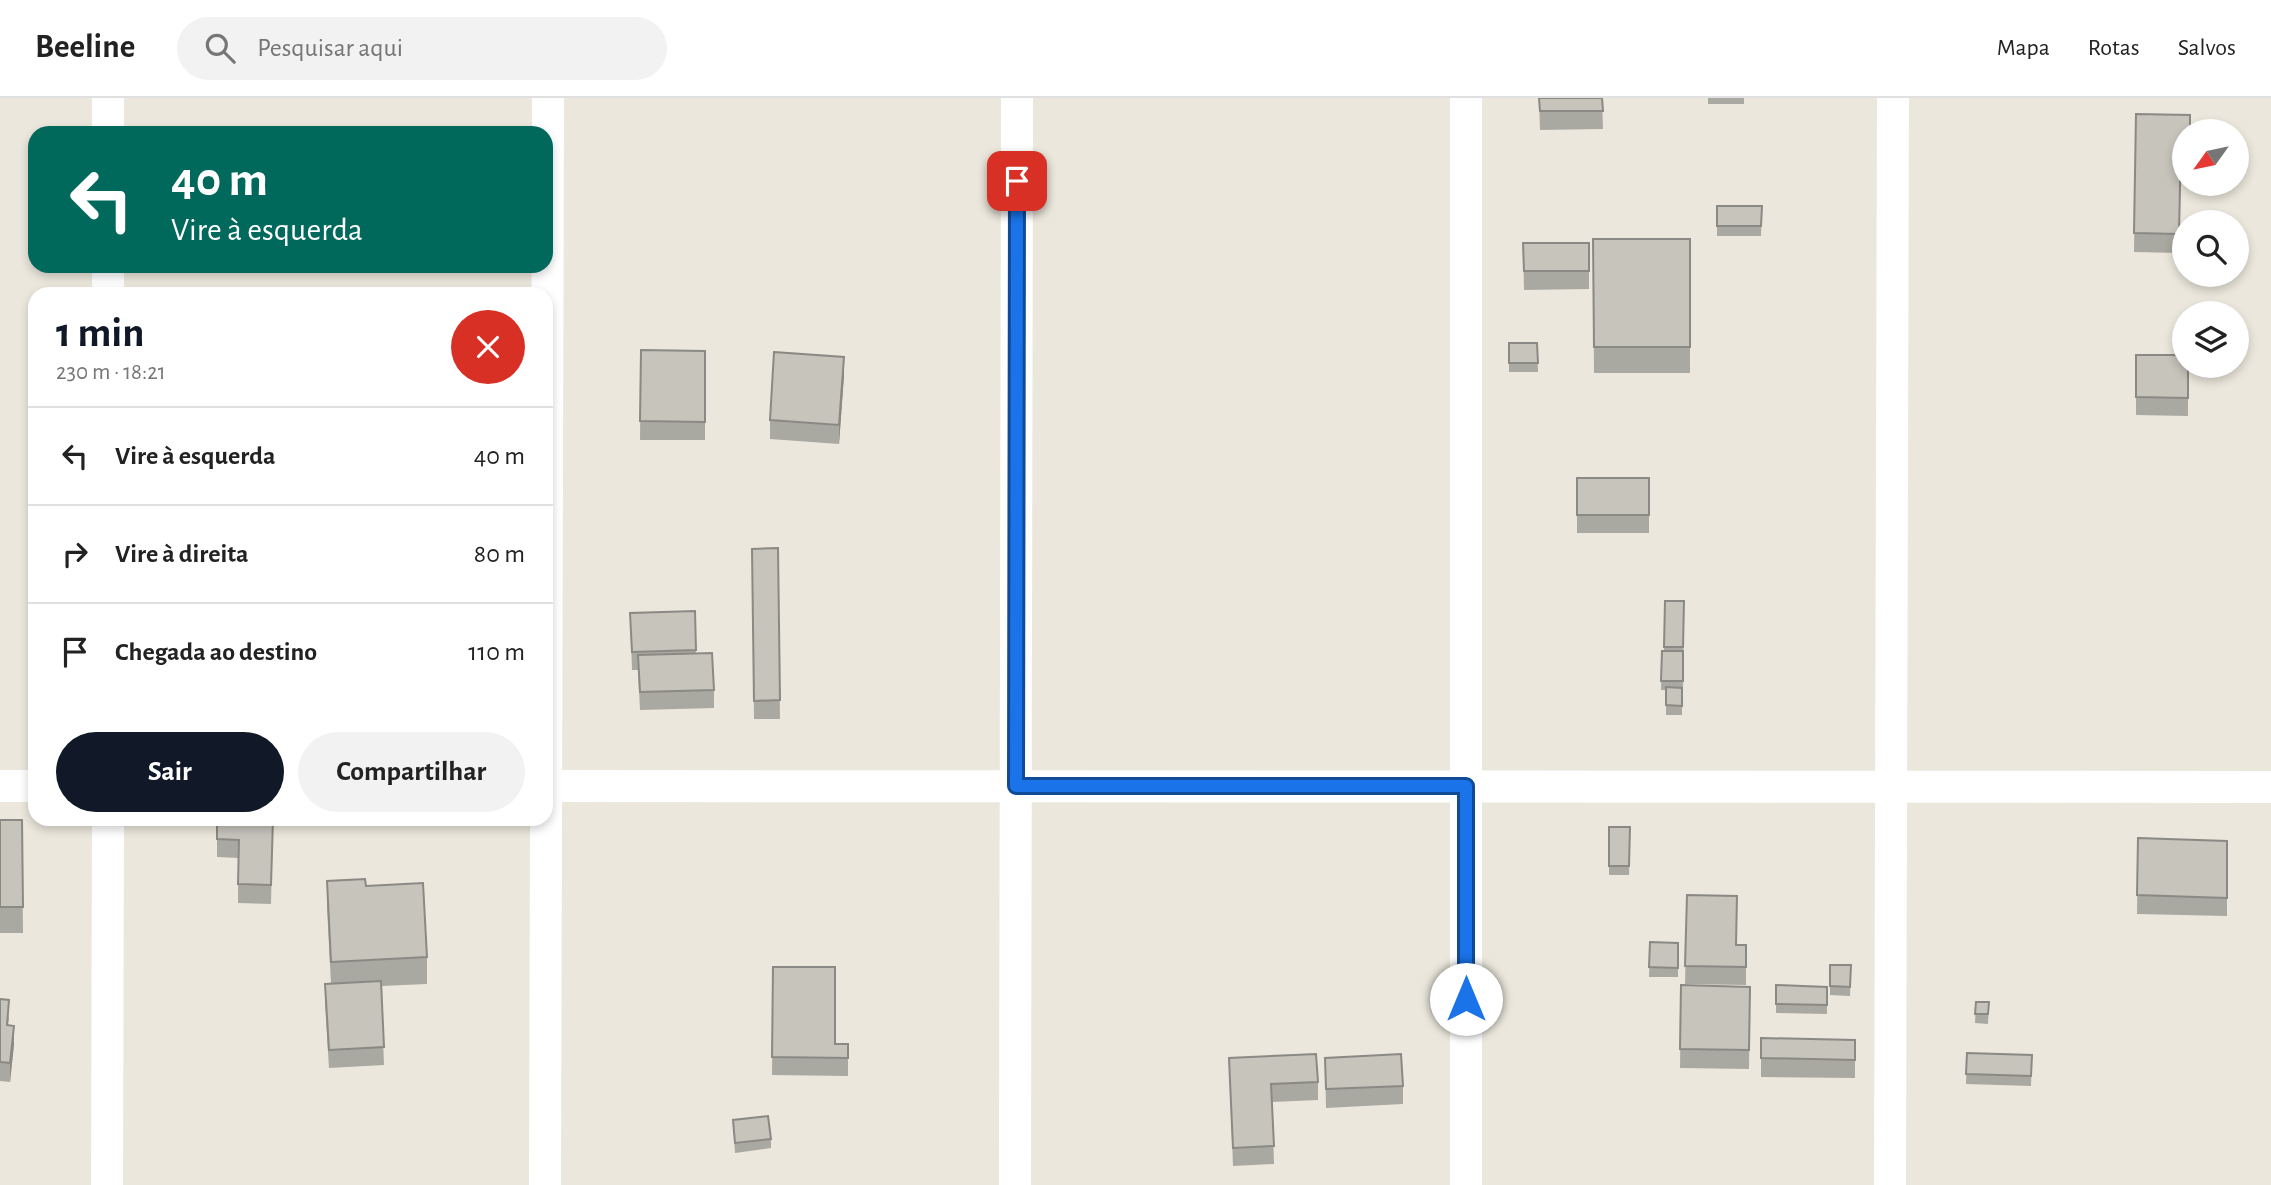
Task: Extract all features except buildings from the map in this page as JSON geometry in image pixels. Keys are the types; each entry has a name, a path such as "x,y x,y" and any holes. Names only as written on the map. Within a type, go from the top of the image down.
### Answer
{"street":[{"path":"108,98 108,126"},
{"path":"548,98 548,126"},
{"path":"1015,1185 1017,98"},
{"path":"1466,98 1466,1185"},
{"path":"1890,1185 1893,98"},
{"path":"0,786 28,786"},
{"path":"553,786 2271,787"},
{"path":"107,826 107,1185"},
{"path":"545,1185 546,826"}],"route":[{"path":"1017,181 1016,786 1466,786 1466,999"}]}
